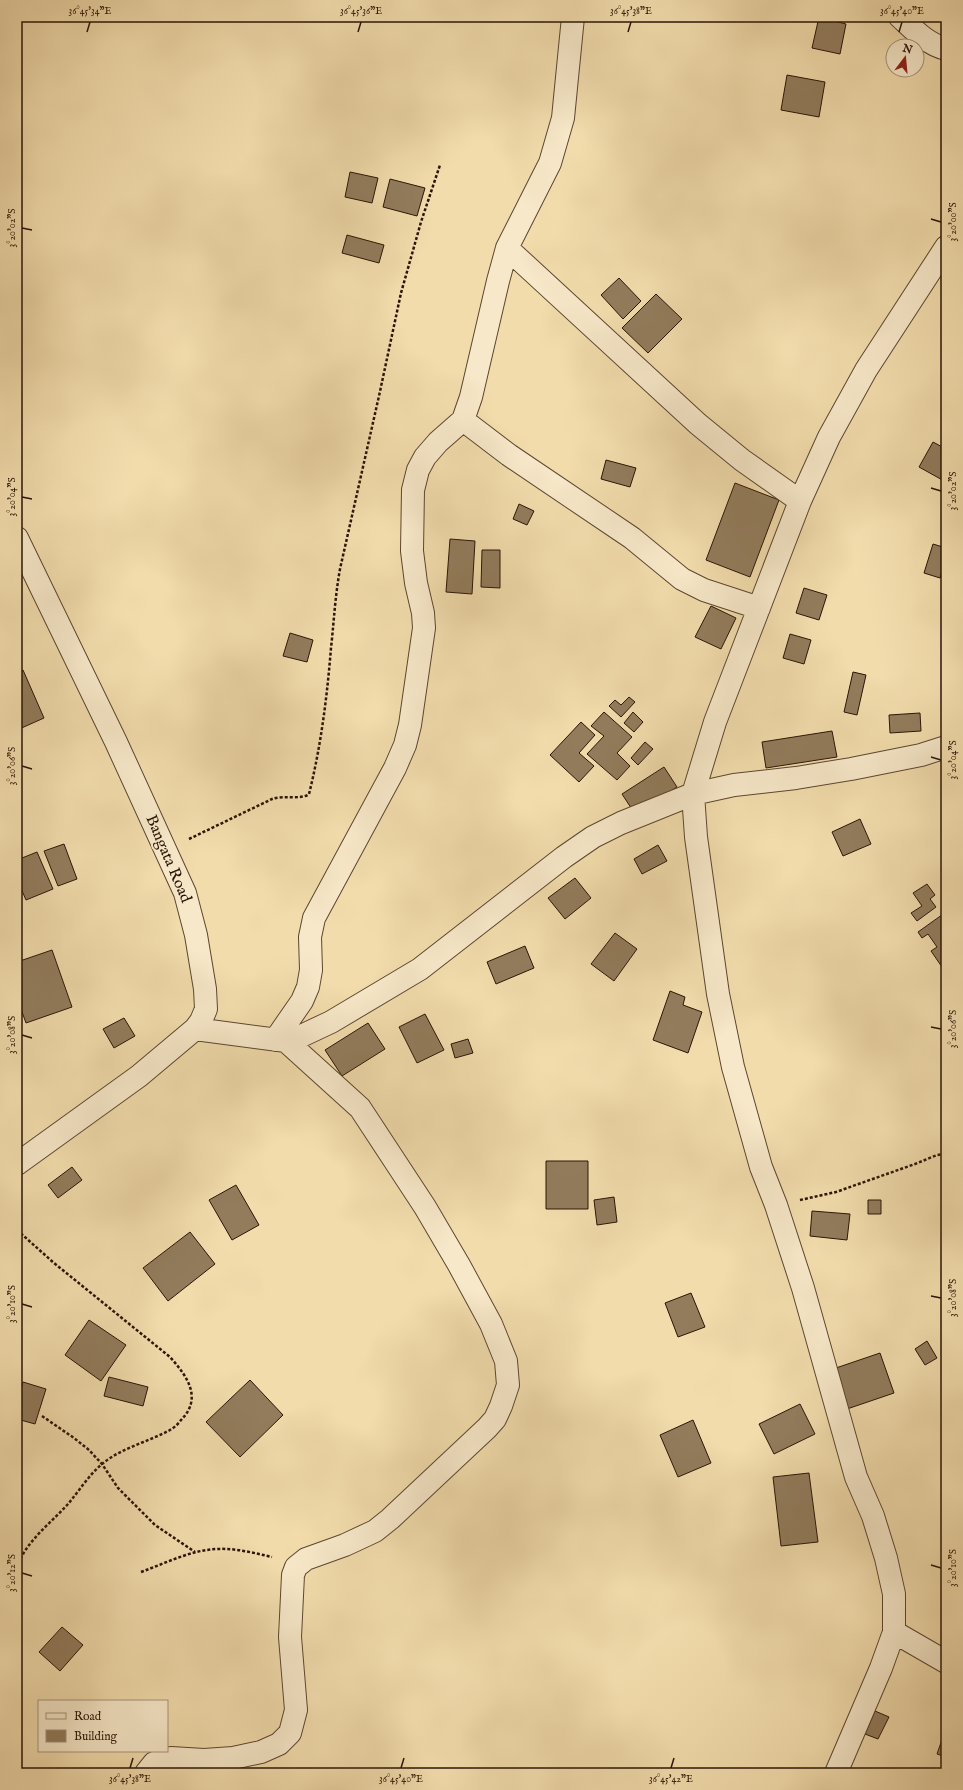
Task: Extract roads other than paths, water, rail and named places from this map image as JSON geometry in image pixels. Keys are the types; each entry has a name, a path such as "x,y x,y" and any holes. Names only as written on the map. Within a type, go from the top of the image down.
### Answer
{"street":[{"path":"281,1040 308,987 311,970 310,937 314,918 388,782 405,745 410,726 424,628 412,551 413,490 418,470 425,457 438,442 463,420 471,397 507,248 550,164 563,118 573,17"},
{"path":"900,17 924,39 938,47 946,49"},
{"path":"836,1773 881,1668 894,1632 894,1594 886,1558 873,1516 856,1477 803,1288 776,1205 761,1167 733,1067 718,994 696,837 693,794 715,722 800,501 829,437 866,370 946,247"},
{"path":"507,248 698,424 742,460 800,501"},
{"path":"463,420 509,455 632,538 682,579 704,590 759,608"},
{"name":"Bangata Road","path":"17,538 116,742 185,893 196,935 206,989 206,1009 201,1021 195,1029 139,1076 17,1164"},
{"path":"195,1029 281,1040 297,1038 331,1022 420,969 564,857 593,837 621,823 693,794 734,785 796,778 851,769 921,755 946,747"},
{"path":"146,1773 154,1763 171,1758 233,1758 261,1752 279,1744 290,1733 296,1710 290,1637 293,1575 296,1567 306,1559 345,1545 375,1531 390,1519 495,1419 508,1385 506,1361 491,1324 425,1207 360,1108 281,1040"},
{"path":"894,1632 946,1662"}]}
